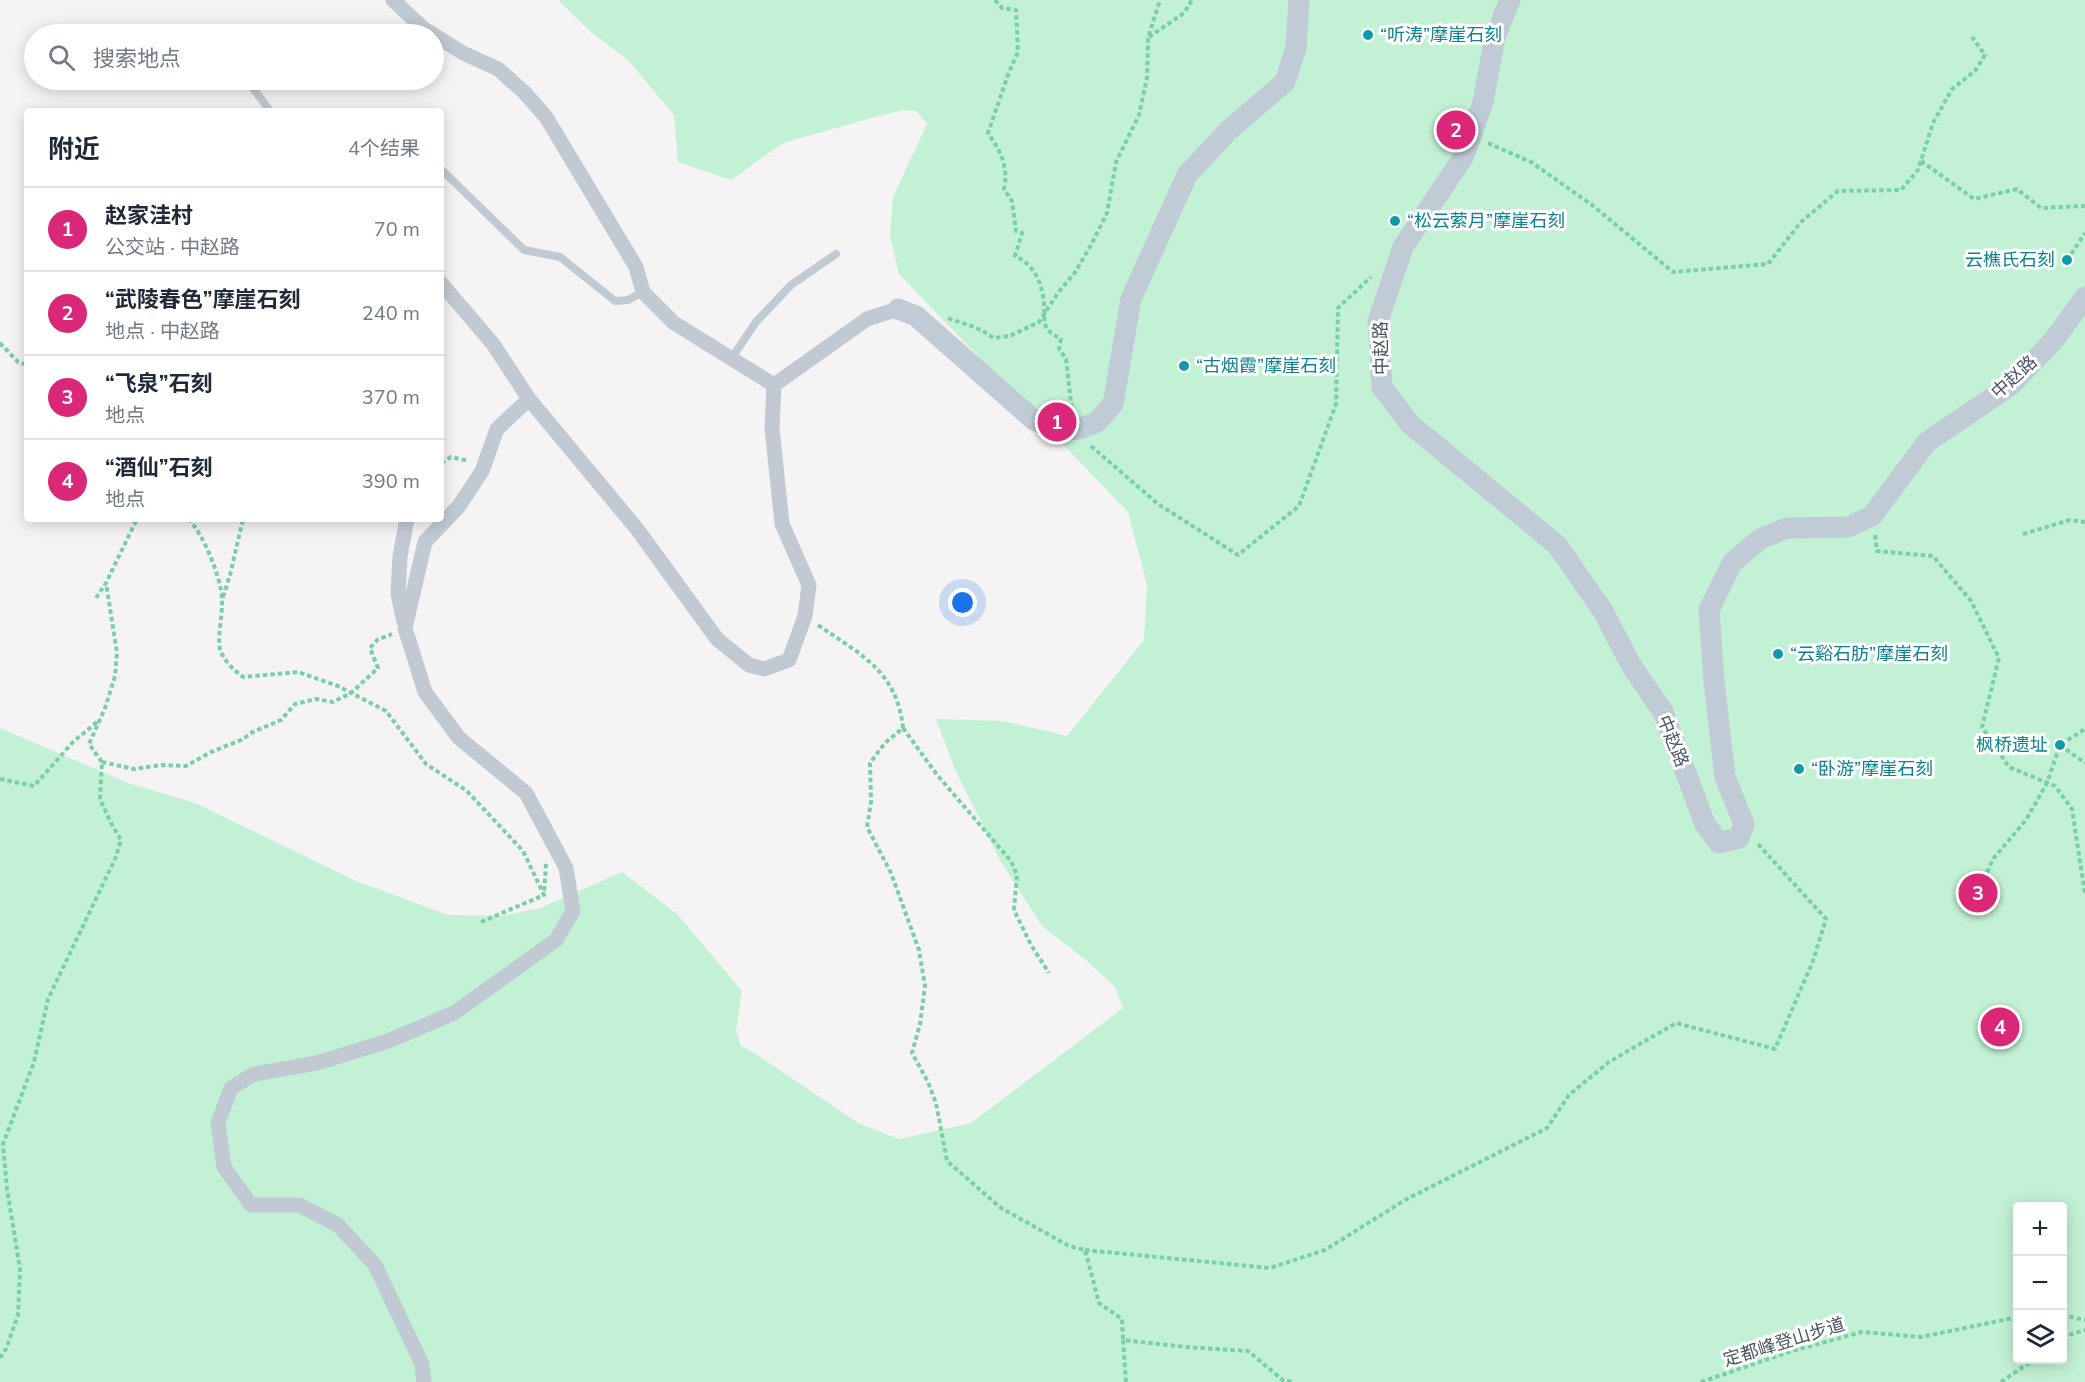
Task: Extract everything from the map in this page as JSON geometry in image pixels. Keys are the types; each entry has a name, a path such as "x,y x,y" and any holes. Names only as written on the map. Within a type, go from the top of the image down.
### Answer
{"street":[{"path":"393,0 419,24"},
{"path":"774,386 867,319 898,309 916,316 1034,420 1057,430 1072,430 1097,422 1113,404 1131,299 1187,175 1228,131 1286,82 1296,48 1299,0"},
{"name":"中赵路","path":"1510,0 1495,37 1483,102 1464,156 1403,247 1378,321 1382,387 1410,424 1557,545 1603,611 1631,665 1664,712 1705,824 1719,843 1739,838 1743,828"},
{"path":"444,42 498,69 524,92 546,117 636,267 643,292 674,323 774,386"},
{"path":"444,287 493,344 529,399 637,529 717,639 749,665 764,669 789,660 805,616 809,585 782,524 772,428 774,386"},
{"name":"中赵路","path":"1872,516 1927,442 2011,385 2054,340 2085,297"},
{"path":"444,522 459,506 482,471 497,429 529,399"},
{"path":"1743,828 1744,824 1725,777 1714,681 1709,609 1732,563 1760,539 1787,528 1848,527 1872,516"},
{"path":"406,522 400,556 398,594 405,628 425,692 459,738 526,793 566,868 573,910 556,940 454,1013 387,1041 317,1063 254,1074 231,1088 218,1123 224,1167 251,1204 299,1205 338,1225 375,1265 422,1364 423,1382"},
{"path":"405,628 425,542 444,522"}],"lane":[{"path":"254,90 268,108"},
{"path":"444,172 524,250 560,257 615,301 628,300 643,292"},
{"path":"731,358 756,322 791,285 836,254"}],"path":[{"path":"995,0 1002,8 1016,10 1018,52 988,133 1000,150 1007,176 1004,189 1012,201 1016,231 1022,233 1016,256 1027,261 1039,280 1045,305 1043,317 1046,327 1051,334 1060,339 1059,350 1066,359 1072,430 1158,504 1238,555 1299,506 1336,404 1338,308 1379,270"},
{"path":"932,332 943,315 986,332 993,338 1010,336 1040,322 1058,293 1076,271 1107,213 1116,162 1139,115 1147,78 1148,38 1160,0"},
{"path":"1148,38 1184,13 1192,0"},
{"path":"1471,135 1531,162 1592,205 1673,272 1767,264 1801,222 1838,191 1901,190 1918,170 1933,123 1952,89 1975,71 1985,55 1972,37"},
{"path":"1921,161 1974,199 2017,189 2041,208 2085,206"},
{"path":"2067,260 2085,233"},
{"path":"0,344 18,362 24,364"},
{"path":"444,462 451,458 485,463"},
{"path":"1872,516 1877,551 1933,556 1971,601 1999,658 1982,728 2009,767 2055,786 2072,809 2085,894"},
{"path":"2024,534 2070,520 2085,522"},
{"path":"96,598 136,522"},
{"path":"191,522 196,526 216,572 222,598 220,650 230,666 243,676 298,672 351,693 386,711 426,764 467,791 523,851 543,895"},
{"path":"222,598 242,522"},
{"path":"0,1358 6,1349 18,1315 20,1269 7,1189 3,1144 34,1062 48,999 115,859 121,840 100,799 102,762 89,744 116,676 117,653 106,583"},
{"path":"805,616 868,660 890,683 901,708 903,728 938,776 1011,861 1017,875 1014,910 1031,945 1049,973"},
{"path":"102,762 134,769 162,765 186,766 281,720 295,704 315,699 333,702 351,693 378,668 370,648 377,640 405,628"},
{"path":"0,779 34,786 73,742 99,720"},
{"path":"903,728 885,743 870,763 871,802 867,826 891,873 920,950 925,986 920,1024 912,1053 928,1082 936,1103 947,1161 1001,1208 1069,1246 1085,1250 1270,1268 1325,1250 1405,1200 1547,1128 1569,1095 1609,1062 1676,1023 1775,1049 1813,961 1826,919 1743,828"},
{"path":"1978,893 1993,859 2026,820 2047,783 2060,745 2085,729"},
{"path":"2060,745 2085,763"},
{"path":"543,895 547,831"},
{"path":"481,922 543,895"},
{"path":"1085,1250 1099,1303 1122,1319 1126,1382"},
{"path":"2067,1316 2085,1320"},
{"name":"定都峰登山步道","path":"1701,1382 1792,1350 1862,1332 1921,1337 2013,1318"},
{"path":"2067,1335 2085,1330"},
{"path":"1123,1340 1248,1351 1284,1381 1293,1382"},
{"path":"2001,1382 2026,1364"}],"green space":[{"path":"558,0 2085,0 2085,1382 0,1382 0,728 128,783 195,803 356,881 448,915 502,916 540,908 622,872 677,914 742,991 736,1030 741,1046 858,1123 899,1139 971,1123 1123,1008 1115,987 1087,961 1042,926 1001,862 954,767 936,719 1003,721 1067,736 1144,640 1147,585 1128,512 899,274 890,236 893,197 927,124 916,111 903,110 783,143 731,180 678,162 674,115 628,60 592,33"}],"place":[{"name":"“听涛”摩崖石刻","path":"1368,35"},
{"name":"“武陵春色”摩崖石刻","path":"1456,130"},
{"name":"“松云萦月”摩崖石刻","path":"1395,221"},
{"name":"云樵氏石刻","path":"2067,260"},
{"name":"“古烟霞”摩崖石刻","path":"1184,366"},
{"name":"赵家洼村","path":"1057,422"},
{"name":"“云谿石肪”摩崖石刻","path":"1778,654"},
{"name":"枫桥遗址","path":"2060,745"},
{"name":"“卧游”摩崖石刻","path":"1799,769"},
{"name":"“飞泉”石刻","path":"1978,893"},
{"name":"“酒仙”石刻","path":"2000,1027"}]}
